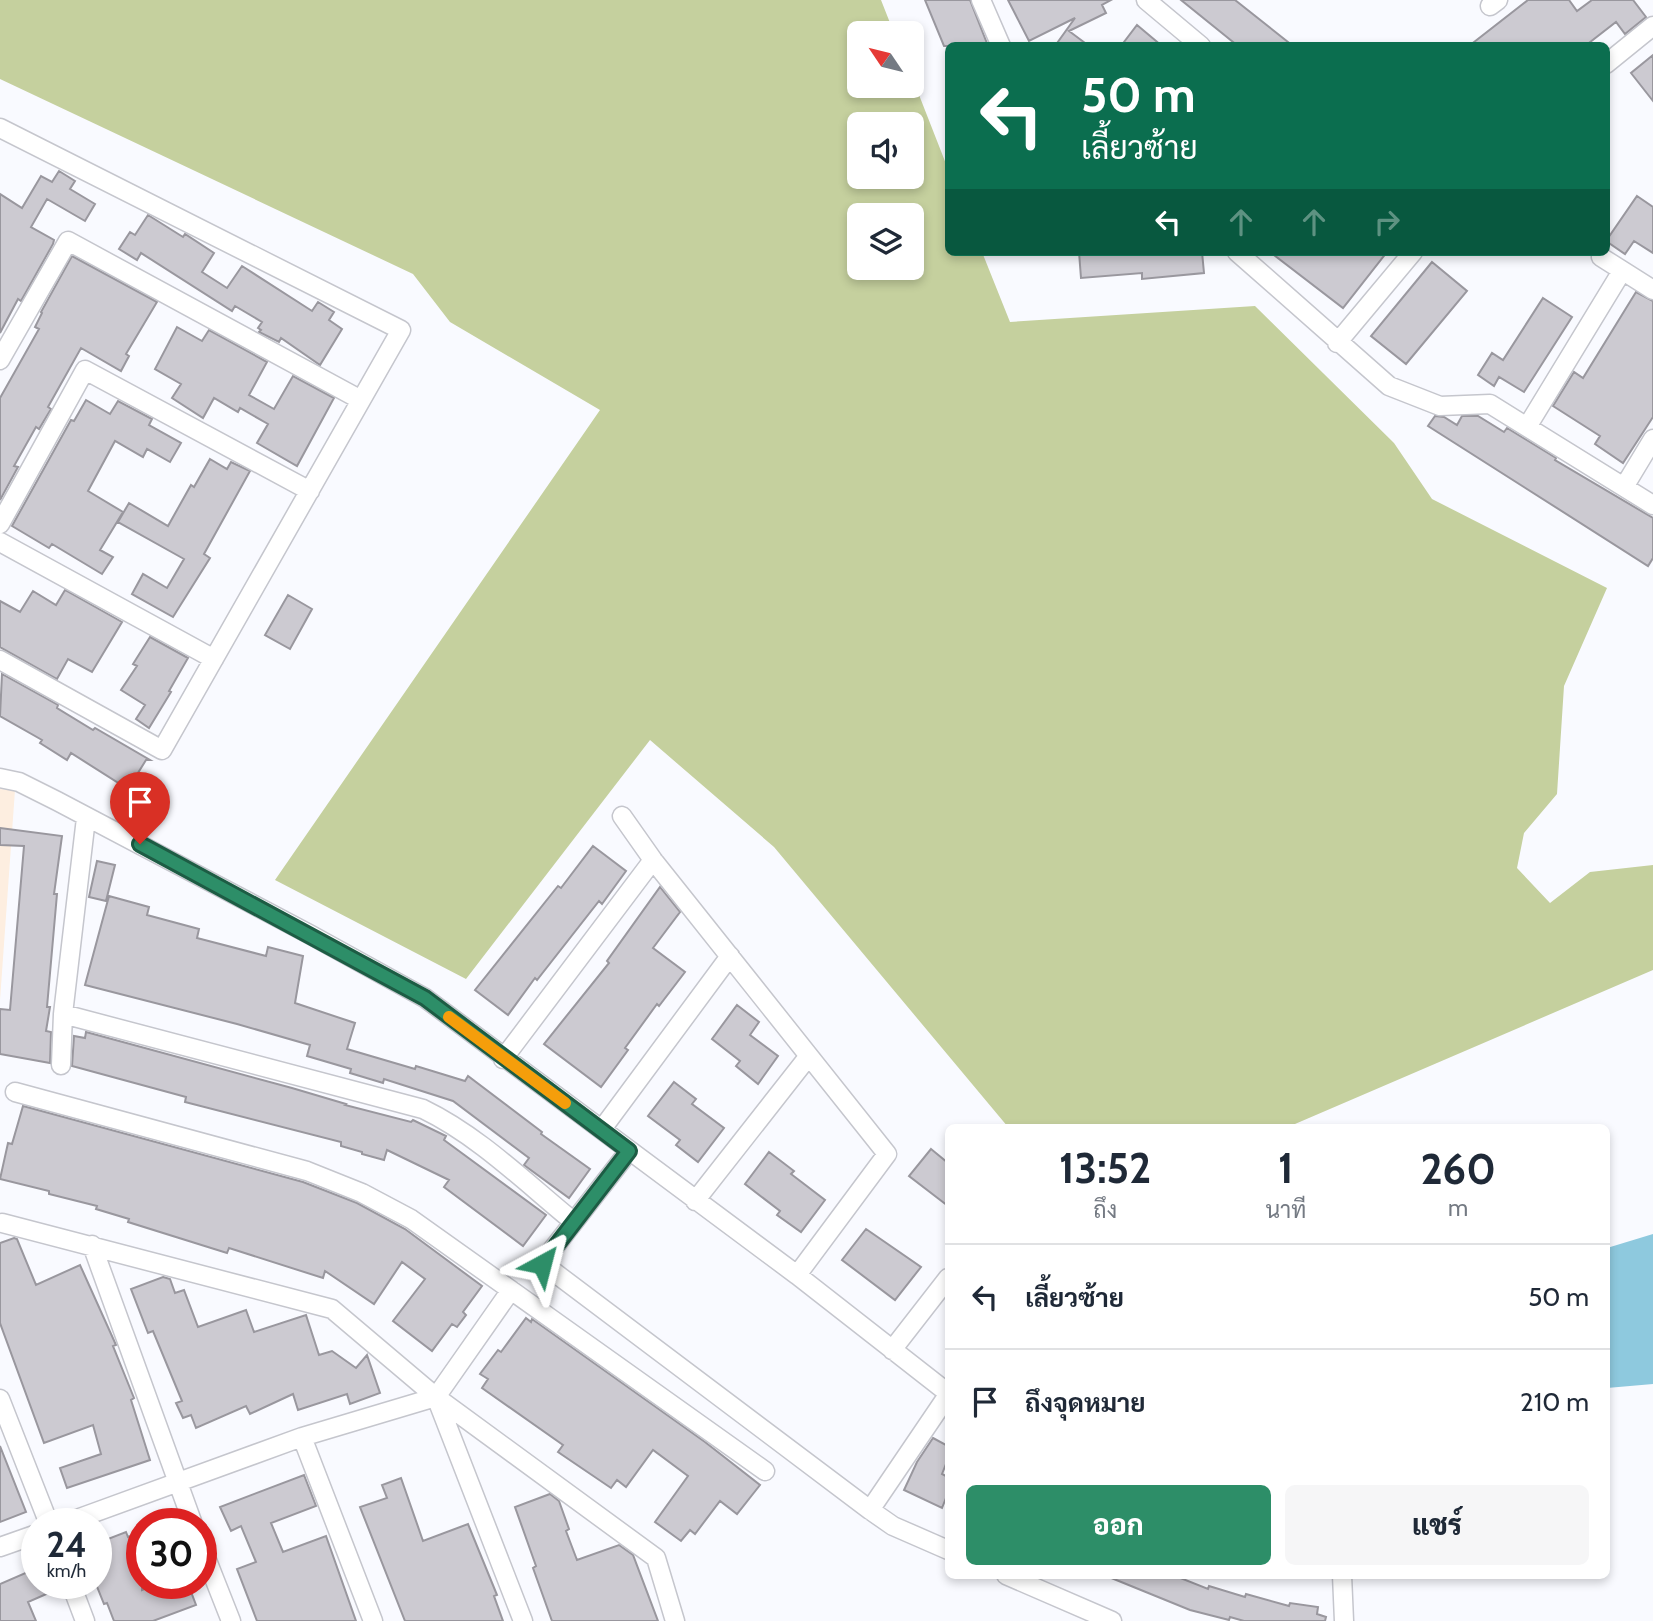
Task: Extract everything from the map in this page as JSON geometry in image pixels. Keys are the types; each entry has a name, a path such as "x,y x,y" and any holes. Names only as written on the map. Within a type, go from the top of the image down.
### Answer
{"street":[{"path":"981,0 1000,42"},
{"path":"1146,0 1196,42"},
{"path":"1610,61 1653,26"},
{"path":"0,128 401,330 162,750 0,660"},
{"path":"0,360 68,241 361,400"},
{"path":"1241,256 1389,386 1440,406 1490,404 1653,505"},
{"path":"1337,343 1410,256"},
{"path":"1601,257 1653,290"},
{"path":"1527,427 1622,271"},
{"path":"0,524 85,370 310,491"},
{"path":"1624,487 1653,439"},
{"path":"0,542 214,659"},
{"path":"0,778 19,782 298,928 425,998 503,1059 602,1129 797,1275 945,1392"},
{"path":"622,816 653,860 887,1154 797,1275"},
{"path":"61,1065 63,1014 86,818"},
{"path":"503,1059 653,860"},
{"path":"602,1129 730,956"},
{"path":"63,1014 423,1109 446,1120 473,1140 575,1222"},
{"path":"695,1201 808,1057"},
{"path":"15,1092 307,1171 411,1219 765,1471"},
{"path":"629,1151 542,1264 870,1510 893,1526 945,1549"},
{"path":"2,1223 332,1309 436,1397 656,1558 675,1621"},
{"path":"92,1245 187,1508"},
{"path":"892,1350 945,1282"},
{"path":"107,1508 302,1437 436,1397 511,1290"},
{"path":"436,1397 523,1621"},
{"path":"870,1510 945,1398"},
{"path":"0,1399 42,1508"},
{"path":"302,1437 373,1621"},
{"path":"0,1547 21,1540"},
{"path":"1015,1579 1112,1621"},
{"path":"1342,1579 1344,1621"},
{"path":"217,1586 231,1621"},
{"path":"77,1599 85,1621"}],"shaded area":[{"path":"0,789 15,790 0,1000"}],"green space":[{"path":"0,0 881,0 889,21 847,21 847,98 920,98 945,161 945,256 984,256 1010,322 1255,306 1394,443 1432,499 1607,588 1564,686 1557,794 1524,833 1517,868 1550,903 1590,872 1653,865 1653,970 1295,1124 1005,1124 774,847 650,740 466,979 275,880 600,410 450,322 413,274 0,79"}],"water":[{"path":"1653,1234 1653,1384 1610,1388 1610,1247"}],"building":[{"path":"925,0 970,0 986,42 945,42 944,46"},
{"path":"1008,0 1111,0 1102,5 1106,13 1069,31 1084,42 1058,42 1075,18 1029,41"},
{"path":"1181,0 1235,0 1288,42 1233,42"},
{"path":"1528,0 1569,0 1577,11 1592,0 1633,0 1646,17 1625,34 1616,22 1590,42 1474,42"},
{"path":"1137,25 1157,42 1124,42"},
{"path":"1653,55 1653,101 1631,73"},
{"path":"59,171 75,181 70,189 95,204 85,221 47,199 31,227 54,240 53,244 0,333 0,194 22,208 41,176 52,182"},
{"path":"1637,196 1653,207 1653,253 1634,241 1625,254 1610,244 1610,235"},
{"path":"148,215 214,253 202,272 227,288 242,266 312,311 318,302 334,312 329,320 342,329 320,365 281,338 279,342 259,332 261,330 258,328 262,322 235,306 232,311 141,253 137,260 119,249 130,232 135,235"},
{"path":"72,256 157,302 126,354 129,356 121,371 81,348 48,407 51,409 39,429 36,427 14,466 18,467 0,500 0,398 39,329 35,327 41,312"},
{"path":"1079,256 1202,256 1204,273 1142,279 1142,273 1081,278"},
{"path":"1275,256 1384,256 1343,308"},
{"path":"1432,262 1467,291 1406,364 1371,336"},
{"path":"1636,292 1653,301 1653,417 1623,463 1595,444 1600,436 1553,406 1574,372 1583,378"},
{"path":"1543,298 1572,317 1524,392 1499,377 1494,386 1478,375 1492,353 1503,360"},
{"path":"177,327 202,341 209,330 267,362 249,395 274,409 293,376 334,398 297,466 257,443 268,424 240,408 238,412 214,398 203,418 172,398 181,384 155,369"},
{"path":"86,400 110,414 118,401 152,419 149,425 181,443 170,462 147,449 143,457 115,441 88,491 123,512 100,550 113,557 102,574 52,544 49,548 12,526 71,420 74,421"},
{"path":"1435,416 1444,417 1457,425 1462,416 1478,416 1504,432 1507,428 1653,518 1653,558 1648,566 1428,426"},
{"path":"210,459 227,469 231,462 250,471 204,554 210,558 173,617 132,594 143,574 167,588 184,559 118,522 129,503 168,526 191,485 194,487"},
{"path":"65,590 122,622 92,672 68,659 57,679 0,647 0,601 20,612 33,591 56,605"},
{"path":"288,595 312,609 290,649 265,635"},
{"path":"150,637 188,658 149,728 136,719 145,705 121,690 137,666 133,664"},
{"path":"2,674 58,705 57,708 93,730 95,728 150,760 146,760 128,789 71,753 67,760 40,743 42,740 0,716"},
{"path":"0,828 62,836 54,894 57,894 47,1007 50,1007 46,1031 51,1032 50,1063 0,1054 0,1009 10,1010 24,846 0,845"},
{"path":"593,846 626,871 602,904 599,901 537,980 535,978 508,1015 475,990"},
{"path":"97,861 115,865 106,901 89,897"},
{"path":"660,887 680,912 653,948 685,972 659,1006 657,1004 601,1087 544,1044 609,963 607,961"},
{"path":"109,896 149,907 147,915 199,929 197,938 266,956 268,947 303,956 295,1003 355,1023 347,1049 465,1081 468,1076 590,1169 569,1198 524,1165 529,1158 453,1101 384,1079 383,1083 350,1073 351,1069 307,1056 310,1045 85,985"},
{"path":"737,1005 759,1022 750,1035 778,1056 758,1084 736,1066 740,1061 712,1039"},
{"path":"86,1032 345,1105 411,1122 413,1120 446,1136 444,1140 546,1215 523,1246 444,1187 449,1180 387,1150 384,1160 341,1146 341,1142 185,1102 186,1097 72,1066 74,1036 85,1038"},
{"path":"674,1082 696,1099 692,1104 724,1128 698,1162 676,1145 680,1140 648,1116"},
{"path":"23,1106 303,1182 357,1203 405,1229 482,1286 463,1312 466,1315 457,1327 452,1324 432,1351 393,1321 425,1279 402,1262 374,1304 325,1271 323,1278 229,1248 227,1253 128,1222 129,1219 96,1209 97,1206 0,1179 8,1143 12,1144"},
{"path":"931,1149 945,1161 945,1204 909,1176"},
{"path":"769,1152 794,1171 791,1174 825,1200 801,1232 777,1215 780,1211 745,1184"},
{"path":"866,1229 921,1267 895,1300 842,1260"},
{"path":"17,1239 36,1285 80,1265 116,1345 113,1346 134,1398 131,1400 150,1460 67,1488 60,1468 101,1454 93,1425 44,1443 0,1323 0,1243"},
{"path":"163,1277 170,1279 175,1293 184,1290 198,1327 246,1310 254,1332 306,1315 319,1355 332,1351 356,1368 367,1355 380,1393 350,1404 347,1394 298,1410 293,1394 250,1414 246,1406 196,1428 191,1415 183,1418 176,1403 182,1401 153,1331 148,1333 131,1289"},
{"path":"526,1318 531,1322 532,1319 705,1442 760,1485 737,1514 720,1501 695,1534 690,1530 681,1541 655,1522 688,1476 653,1450 626,1487 617,1480 611,1488 558,1452 563,1445 482,1388 488,1379 480,1374 498,1350 501,1352"},
{"path":"933,1438 945,1444 945,1466 942,1474 945,1476 945,1500 942,1508 904,1490 917,1462"},
{"path":"0,1446 24,1508 21,1508 21,1514 0,1522"},
{"path":"304,1475 316,1506 271,1523 283,1552 326,1536 356,1621 257,1621 237,1569 256,1562 241,1526 231,1531 220,1507"},
{"path":"401,1478 423,1541 468,1524 497,1595 494,1596 503,1621 405,1621 360,1507 387,1498 382,1485"},
{"path":"550,1494 559,1501 577,1560 619,1545 633,1555 658,1621 552,1621 515,1507"},
{"path":"126,1532 126,1599 194,1599 196,1605 153,1621 114,1621 107,1603 104,1604 102,1599 112,1599 112,1537"},
{"path":"21,1575 21,1599 35,1599 28,1602 36,1621 0,1621 0,1584"},
{"path":"1114,1579 1183,1579 1208,1589 1209,1586 1245,1597 1246,1594 1289,1606 1290,1603 1318,1607 1317,1614 1326,1617 1325,1621 1244,1621 1190,1610"}],"slow traffic":[{"path":"449,1017 565,1103"}],"route":[{"path":"140,844 425,998 629,1151 542,1264"}]}
